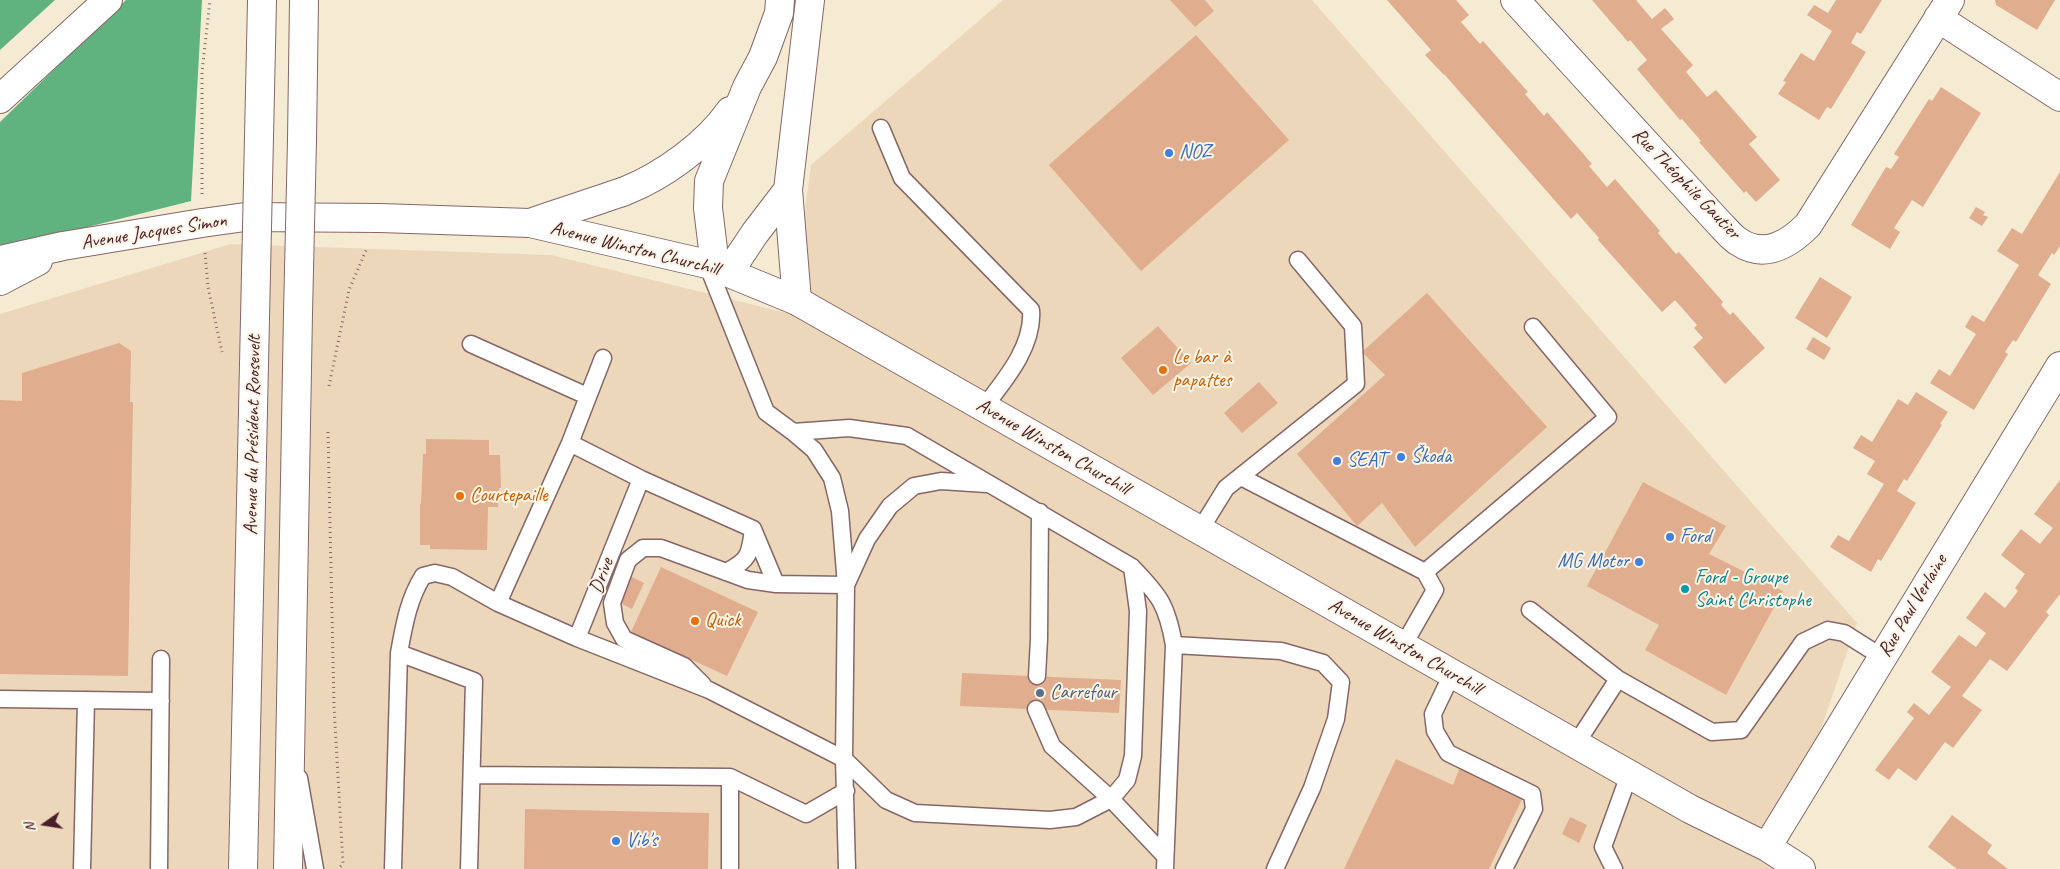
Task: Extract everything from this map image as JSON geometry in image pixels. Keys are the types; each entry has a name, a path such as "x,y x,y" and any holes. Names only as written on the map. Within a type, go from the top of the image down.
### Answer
{"street":[{"path":"0,99 108,0"},
{"name":"Avenue du Président Roosevelt","path":"243,869 262,0"},
{"path":"288,869 304,0"},
{"path":"717,268 708,208 709,181 747,87 763,57 779,13 780,0"},
{"path":"797,301 788,190 810,0"},
{"name":"Rue Théophile Gautier","path":"1515,0 1719,223 1739,242 1758,250 1776,248 1794,238 1808,226 1944,9 2060,97"},
{"path":"530,223 626,190 660,172 700,144 719,127 747,87"},
{"path":"717,268 755,233 788,190"},
{"name":"Avenue Winston Churchill","path":"245,217 380,218 530,223 717,268 797,301 1690,809 1767,847 1800,869"},
{"name":"Avenue Jacques Simon","path":"0,260 63,246 245,217"},
{"name":"Avenue Jacques Simon","path":"0,281 63,246"},
{"name":"Rue Paul Verlaine","path":"1767,847 2060,366"}],"lane":[{"path":"881,128 902,178 1031,310 1032,321 1017,363 984,407"},
{"path":"1200,530 1226,488 1356,384 1353,326 1298,260"},
{"path":"717,268 766,412 814,450 832,478 840,511 846,585 844,759 847,869"},
{"path":"1425,572 1608,417 1533,327"},
{"path":"471,344 587,396"},
{"path":"498,602 570,443 603,358"},
{"path":"793,432 850,428 907,436 1132,567 1154,589 1168,616 1174,645 1165,863"},
{"path":"570,443 642,479 753,529 776,584"},
{"path":"1241,477 1425,572 1435,590 1403,646"},
{"path":"577,638 642,479"},
{"path":"846,585 867,539 890,506 914,486 942,481 992,484"},
{"path":"1037,676 1040,512"},
{"path":"726,572 743,563 750,547 753,529"},
{"name":"Drive","path":"709,690 684,666 624,639 615,623 612,604 628,560 643,548 661,548 748,580 776,584 846,585"},
{"path":"393,869 399,653 410,603 414,591 423,576 435,573 452,577 498,602 577,638 709,690 844,759 886,800 914,813 1050,820 1076,817 1111,798 1127,780 1134,756 1138,611 1132,567"},
{"path":"1530,610 1618,679 1712,732 1741,730 1803,642 1828,630 1844,633 1882,657"},
{"path":"1174,645 1281,651 1323,663 1340,682 1336,719 1312,788 1275,869"},
{"path":"399,653 474,681 469,869"},
{"path":"159,869 162,659"},
{"path":"1452,674 1432,714 1436,731 1448,753 1532,794 1534,809 1504,869"},
{"path":"1576,744 1618,679"},
{"path":"0,699 161,701"},
{"path":"82,869 86,700"},
{"path":"1036,709 1052,746 1111,798 1165,863"},
{"path":"290,728 315,869"},
{"path":"472,775 730,777 806,814 846,791"},
{"path":"1614,869 1603,847 1630,775"},
{"path":"730,777 730,869"}],"path":[{"path":"329,387 349,290 380,218"},
{"path":"328,424 334,706 343,864 338,869"}],"shaded area":[{"path":"1003,0 1312,0 1857,623 1779,853 1796,869 0,869 0,314 231,244 551,255 791,314 811,165"}],"green space":[{"path":"0,0 55,0 0,50"},
{"path":"126,0 202,0 191,201 0,249 0,122"}],"building":[{"path":"1170,0 1205,0 1214,11 1195,27"},
{"path":"1387,0 1456,0 1469,15 1461,22 1480,44 1483,41 1528,92 1525,94 1544,116 1547,112 1592,164 1589,166 1607,187 1615,179 1660,231 1658,233 1676,254 1679,252 1723,302 1721,305 1730,315 1733,312 1765,348 1725,384 1693,347 1703,338 1694,328 1697,325 1675,300 1662,312 1598,240 1599,238 1577,213 1571,219 1444,74 1425,55 1431,50"},
{"path":"1592,0 1636,0 1652,19 1665,8 1674,19 1661,29 1693,65 1686,72 1707,97 1716,90 1757,137 1749,144 1780,180 1756,202 1746,191 1744,193 1637,69 1647,60 1630,40 1628,42"},
{"path":"1836,0 1882,0 1861,34 1857,32 1851,43 1866,52 1831,109 1827,107 1819,120 1778,94 1786,82 1783,81 1801,53 1814,61 1832,31 1807,15 1814,5 1828,13"},
{"path":"1995,0 2055,0 2037,30 1996,5"},
{"name":"NOZ","path":"1196,35 1289,140 1141,271 1049,165"},
{"path":"1941,87 1981,113 1923,207 1912,200 1894,228 1900,232 1890,249 1851,225 1886,167 1891,169 1899,157 1894,154 1929,99 1932,101"},
{"path":"2060,172 2060,246 2054,255 2052,253 2038,275 2051,284 2016,342 2013,340 2005,352 2008,354 1974,410 1930,383 1939,369 1950,376 1976,334 1965,327 1972,315 1984,322 2019,265 1997,251 2012,228 2022,234"},
{"path":"1976,207 1985,212 1983,215 1988,217 1982,226 1969,218"},
{"path":"1820,277 1852,297 1827,338 1795,318"},
{"path":"1427,293 1547,427 1415,547 1382,503 1357,526 1297,454 1385,375 1362,352"},
{"path":"1158,326 1191,363 1153,395 1121,358"},
{"path":"1813,337 1831,348 1824,360 1806,349"},
{"path":"119,343 131,351 130,402 133,402 128,676 0,674 0,400 22,401 22,373"},
{"path":"1259,382 1278,403 1242,433 1224,413"},
{"path":"1916,392 1948,412 1907,481 1904,479 1897,491 1916,503 1881,561 1878,559 1871,572 1830,547 1838,535 1849,541 1884,484 1867,474 1875,461 1853,448 1861,435 1872,442 1898,399 1908,405"},
{"name":"Courtepaille","path":"426,439 489,440 489,455 500,455 501,488 499,488 498,507 488,507 487,550 430,549 430,545 420,545 420,504 423,454 426,454"},
{"path":"2060,480 2060,594 2046,612 2049,615 2007,671 1990,659 1962,696 1982,710 1953,748 1945,742 1916,781 1898,768 1889,780 1875,770 1914,718 1907,712 1914,703 1929,715 1951,687 1931,672 1959,635 1976,647 1986,633 1966,618 1985,592 2005,608 2018,591 2015,588 2025,574 2001,555 2021,529 2040,544 2053,528 2034,514"},
{"name":"Ford - Groupe Saint Christophe","path":"1643,482 1726,526 1709,554 1783,591 1726,695 1645,650 1659,625 1587,586"},
{"name":"Quick","path":"661,567 758,612 727,676 631,632"},
{"path":"630,576 644,583 632,609 618,602"},
{"name":"Carrefour","path":"962,673 1121,680 1119,713 960,706"},
{"path":"1396,759 1453,785 1460,767 1523,797 1489,869 1344,869"},
{"name":"Vib's","path":"525,809 709,813 708,869 524,869"},
{"path":"1952,815 1992,845 1987,853 2008,869 1957,869 1928,847"},
{"path":"1570,817 1587,825 1579,843 1562,834"}],"place":[{"name":"NOZ","path":"1169,153"},
{"name":"Le bar à papattes","path":"1163,370"},
{"name":"Škoda","path":"1401,457"},
{"name":"SEAT","path":"1337,461"},
{"name":"Courtepaille","path":"460,496"},
{"name":"Ford","path":"1670,537"},
{"name":"MG Motor","path":"1639,562"},
{"name":"Ford - Groupe Saint Christophe","path":"1685,589"},
{"name":"Quick","path":"695,621"},
{"name":"Carrefour","path":"1040,693"},
{"name":"Vib's","path":"616,841"}]}
